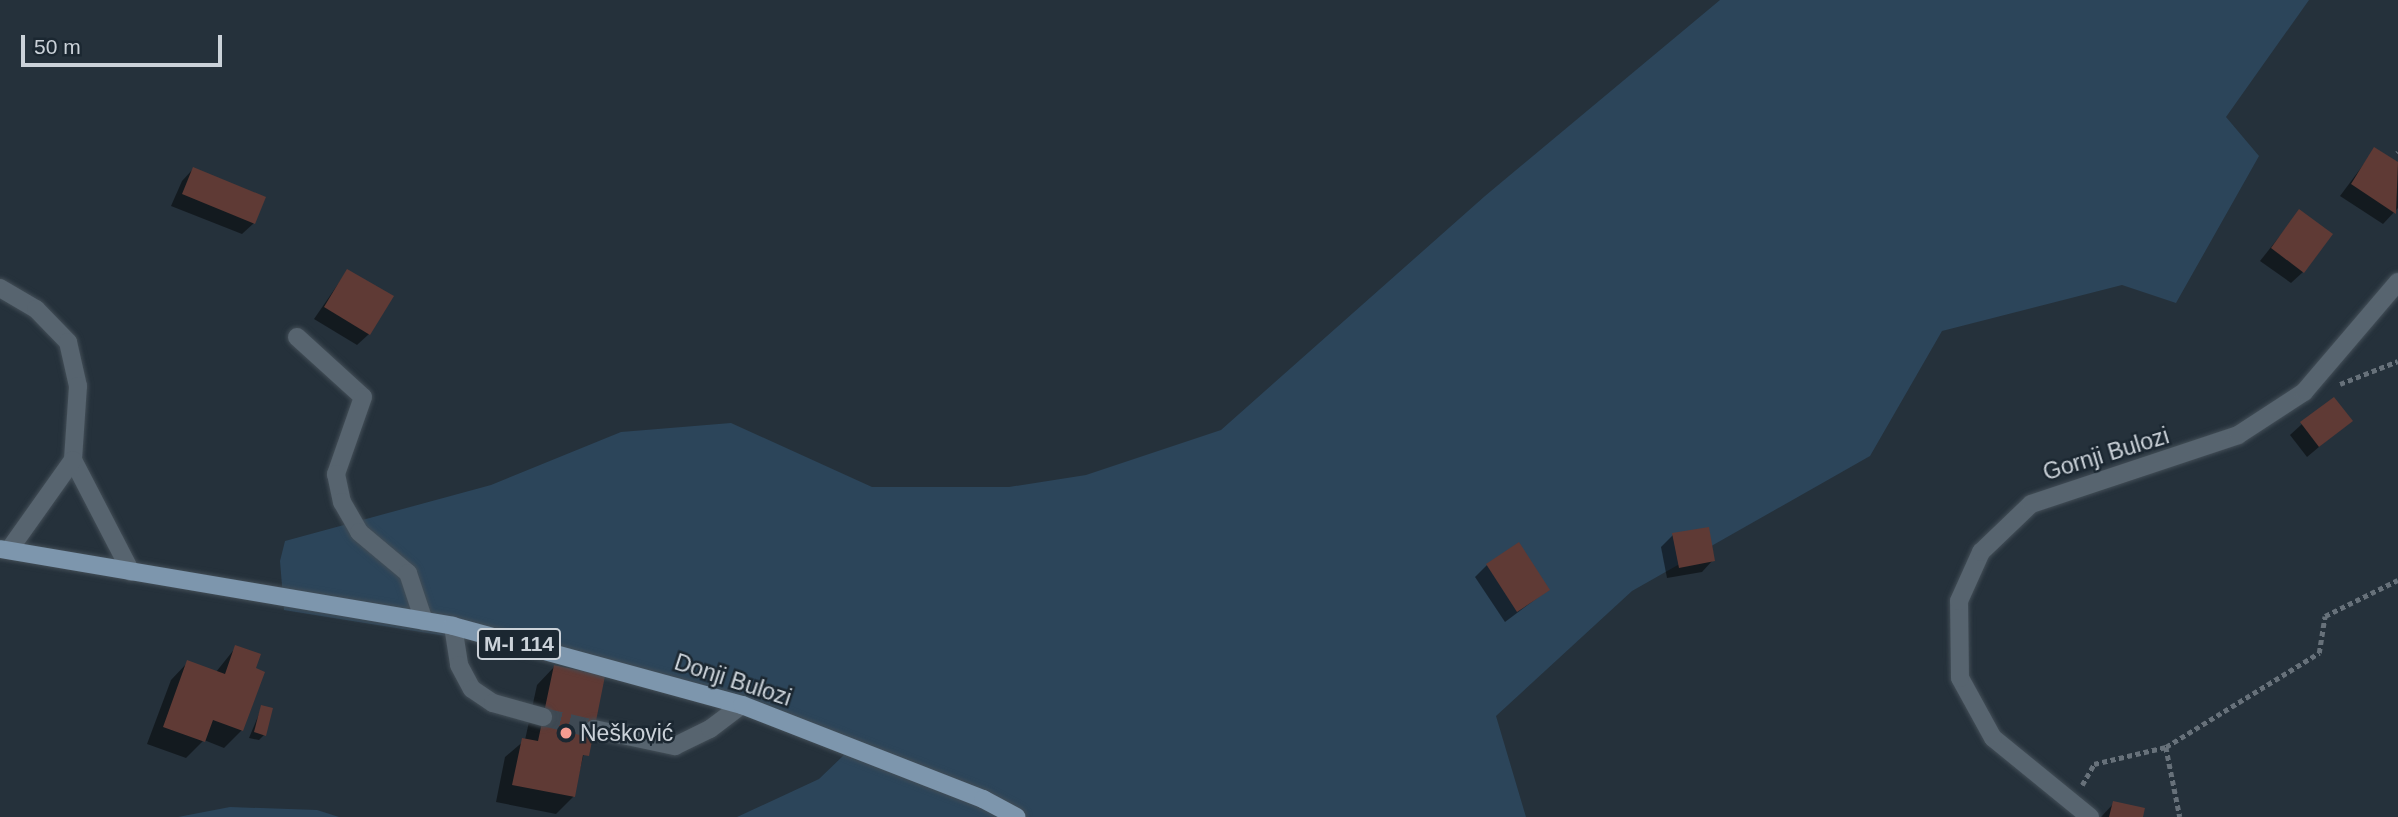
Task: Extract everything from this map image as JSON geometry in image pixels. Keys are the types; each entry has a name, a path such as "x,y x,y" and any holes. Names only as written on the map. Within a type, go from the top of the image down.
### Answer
{"main road":[{"name":"Donji Bulozi","path":"5,550 453,626 742,705 983,799 1017,817"}],"street":[{"name":"Gornji Bulozi","path":"2090,817 1993,738 1960,678 1959,601 1981,552 2031,504 2238,435 2304,392 2398,282"},
{"path":"0,288 36,309 68,342 78,386 73,460 131,572"},
{"path":"297,337 363,397 336,474 342,502 359,532 408,572 424,621"},
{"name":"Donji Bulozi","path":"5,550 73,460"},
{"path":"453,626 459,665 472,689 494,703 543,717"},
{"path":"594,729 675,746 710,729 742,705"}],"path":[{"path":"2072,801 2094,764 2166,747 2319,653 2325,616 2398,580"},
{"path":"2166,747 2180,817"}],"shaded area":[{"path":"1720,0 2309,0 2226,117 2259,156 2176,303 2122,285 1942,331 1870,456 1632,591 1496,716 1526,817 737,817 819,779 845,754 697,695 527,649 284,610 280,561 285,541 491,485 621,432 731,423 872,487 1009,487 1086,475 1221,430 1485,196"},
{"path":"230,807 317,810 339,817 178,817"}],"building":[{"path":"2374,147 2398,162 2396,214 2351,184"},
{"path":"193,167 266,197 255,224 182,194"},
{"path":"2299,209 2333,234 2304,273 2271,248"},
{"path":"347,269 394,296 370,335 324,307"},
{"path":"2334,397 2353,421 2319,447 2300,422"},
{"path":"1709,527 1715,561 1679,568 1672,533"},
{"path":"1519,542 1550,590 1517,612 1486,564"},
{"path":"235,645 261,654 256,668 265,672 243,731 213,720 205,742 163,727 187,660 225,674"},
{"name":"Nešković","path":"554,665 605,676 589,756 583,755 575,797 512,785 522,738 538,741"},
{"path":"261,705 273,708 266,736 254,732"},
{"path":"2113,801 2145,808 2143,817 2109,817"}],"tunnel":[{"path":"543,717 594,729"}],"place":[{"name":"Nešković","path":"566,733"}]}
